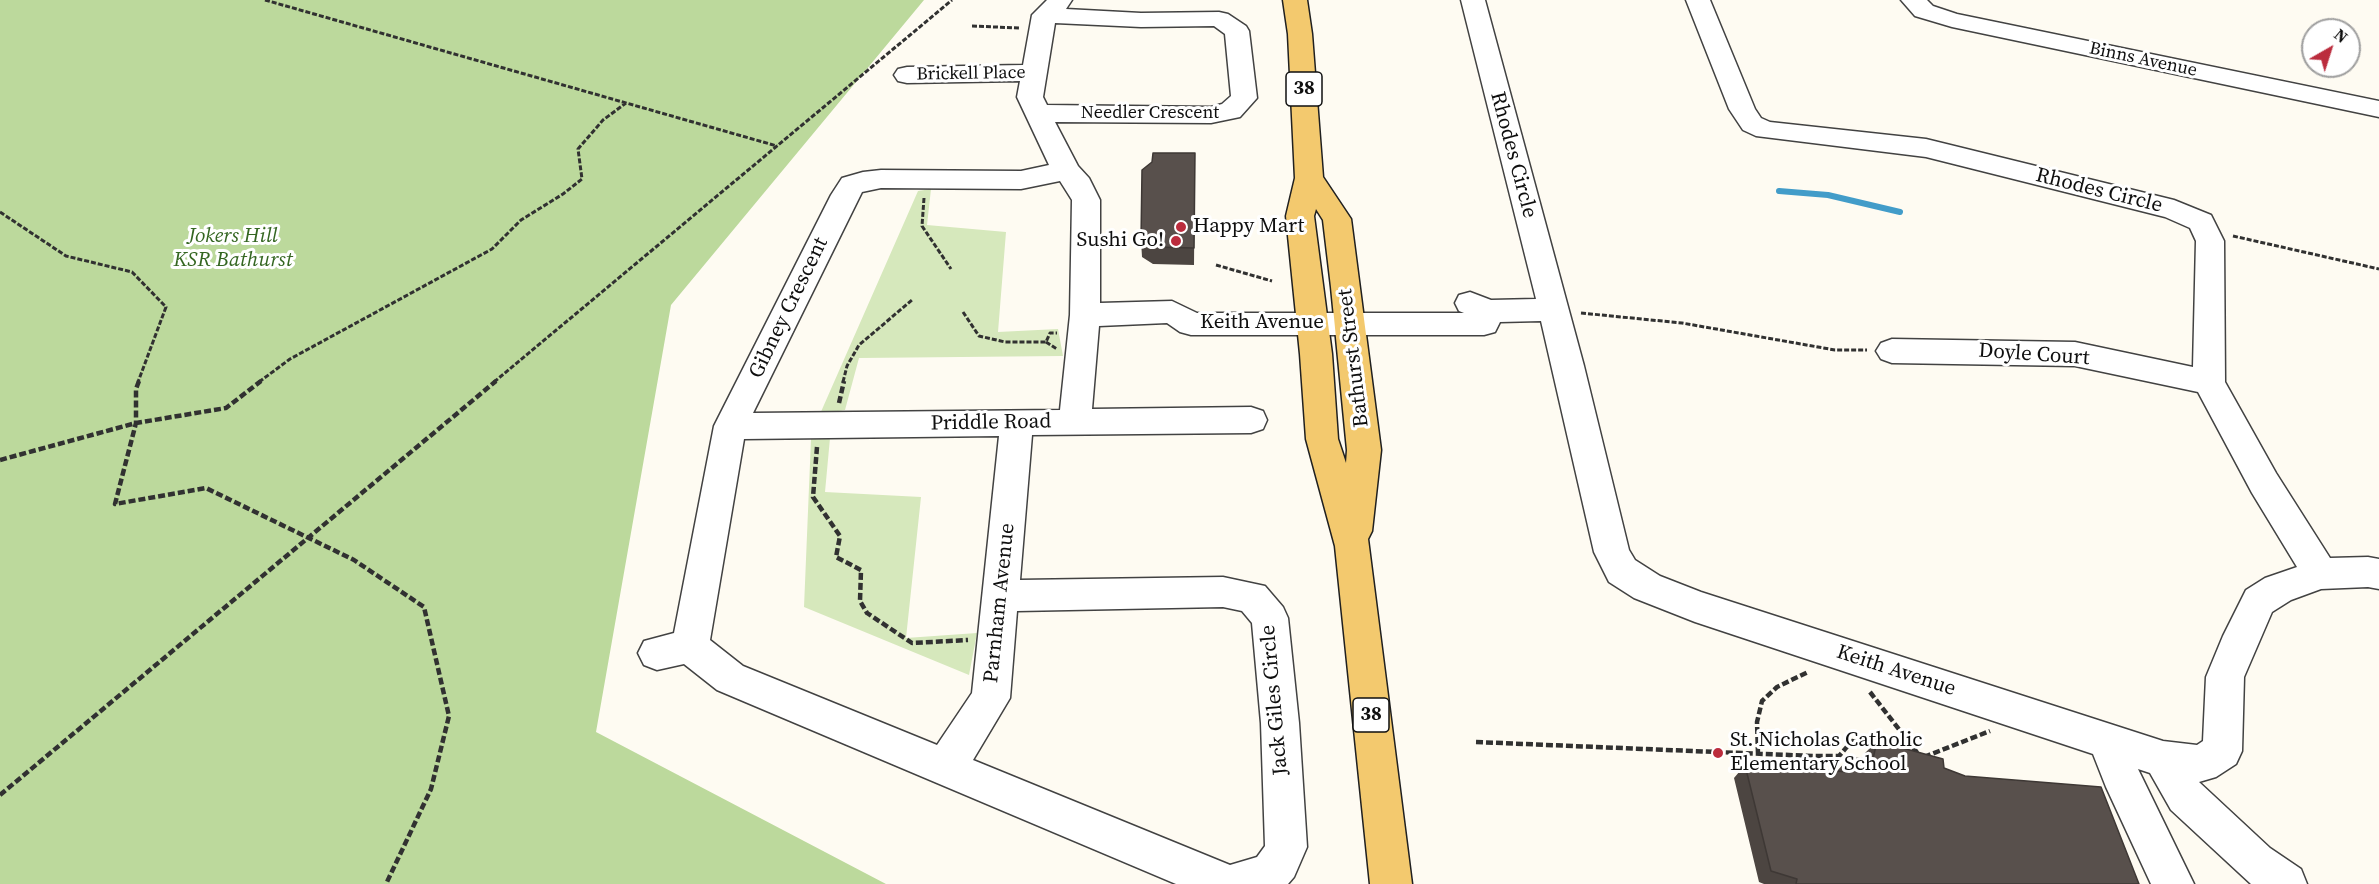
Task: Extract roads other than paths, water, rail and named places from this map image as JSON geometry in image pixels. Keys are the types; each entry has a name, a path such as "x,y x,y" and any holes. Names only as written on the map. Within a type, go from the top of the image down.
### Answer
{"main road":[{"name":"Bathurst Street","path":"1295,0 1300,34 1309,178 1300,216 1317,354 1322,439 1353,546 1391,884"},
{"name":"Bathurst Street","path":"1309,178 1337,219 1349,313 1364,450 1353,546"}],"street":[{"name":"Rhodes Circle","path":"1473,0 1566,312"},
{"name":"Rhodes Circle","path":"1698,0 1742,109 1752,124 1765,130 1926,148 2174,210 2201,222 2210,241 2209,382"},
{"name":"Binns Avenue","path":"1913,0 1924,11 1952,20 2379,109"},
{"path":"1049,15 1030,97 1066,171 1079,185 1086,200 1084,324 1075,421"},
{"name":"Needler Crescent","path":"1038,113 1211,115 1231,111 1244,98 1237,31 1219,19 1141,20 1049,15"},
{"name":"Brickell Place","path":"907,75 1035,73"},
{"name":"Gibney Crescent","path":"945,768 730,678 674,649 730,426 852,185 881,178 1021,180 1066,171"},
{"name":"Keith Avenue","path":"1084,324 1172,312 1191,324 1311,313 1349,313 1484,324 1488,311 1566,312 1569,366 1612,552 1622,571 1647,587 1695,606 2163,759 2202,764 2222,751 2225,677 2241,636 2259,602 2278,589 2321,574 2368,572 2379,574"},
{"name":"Doyle Court","path":"1892,351 2074,354 2209,382"},
{"path":"2209,382 2264,483 2321,574"},
{"name":"Priddle Road","path":"730,426 1251,420"},
{"name":"Parnham Avenue","path":"945,768 991,699 1017,423"},
{"name":"Jack Giles Circle","path":"1002,596 1223,592 1252,597 1270,618 1280,723 1286,847 1279,863 1269,875 1235,884"},
{"path":"2108,741 2120,774 2173,884"},
{"path":"2163,759 2185,796 2255,862 2286,884"},
{"path":"945,768 1226,884"}],"waterway":[{"path":"1779,191 1828,195 1900,212"}],"place":[{"name":"Happy Mart","path":"1181,227"},
{"name":"Sushi Go!","path":"1176,241"},
{"name":"St. Nicholas Catholic Elementary School","path":"1718,753"}],"park label":[{"name":"Jokers Hill KSR Bathurst","path":"233,249"}]}
